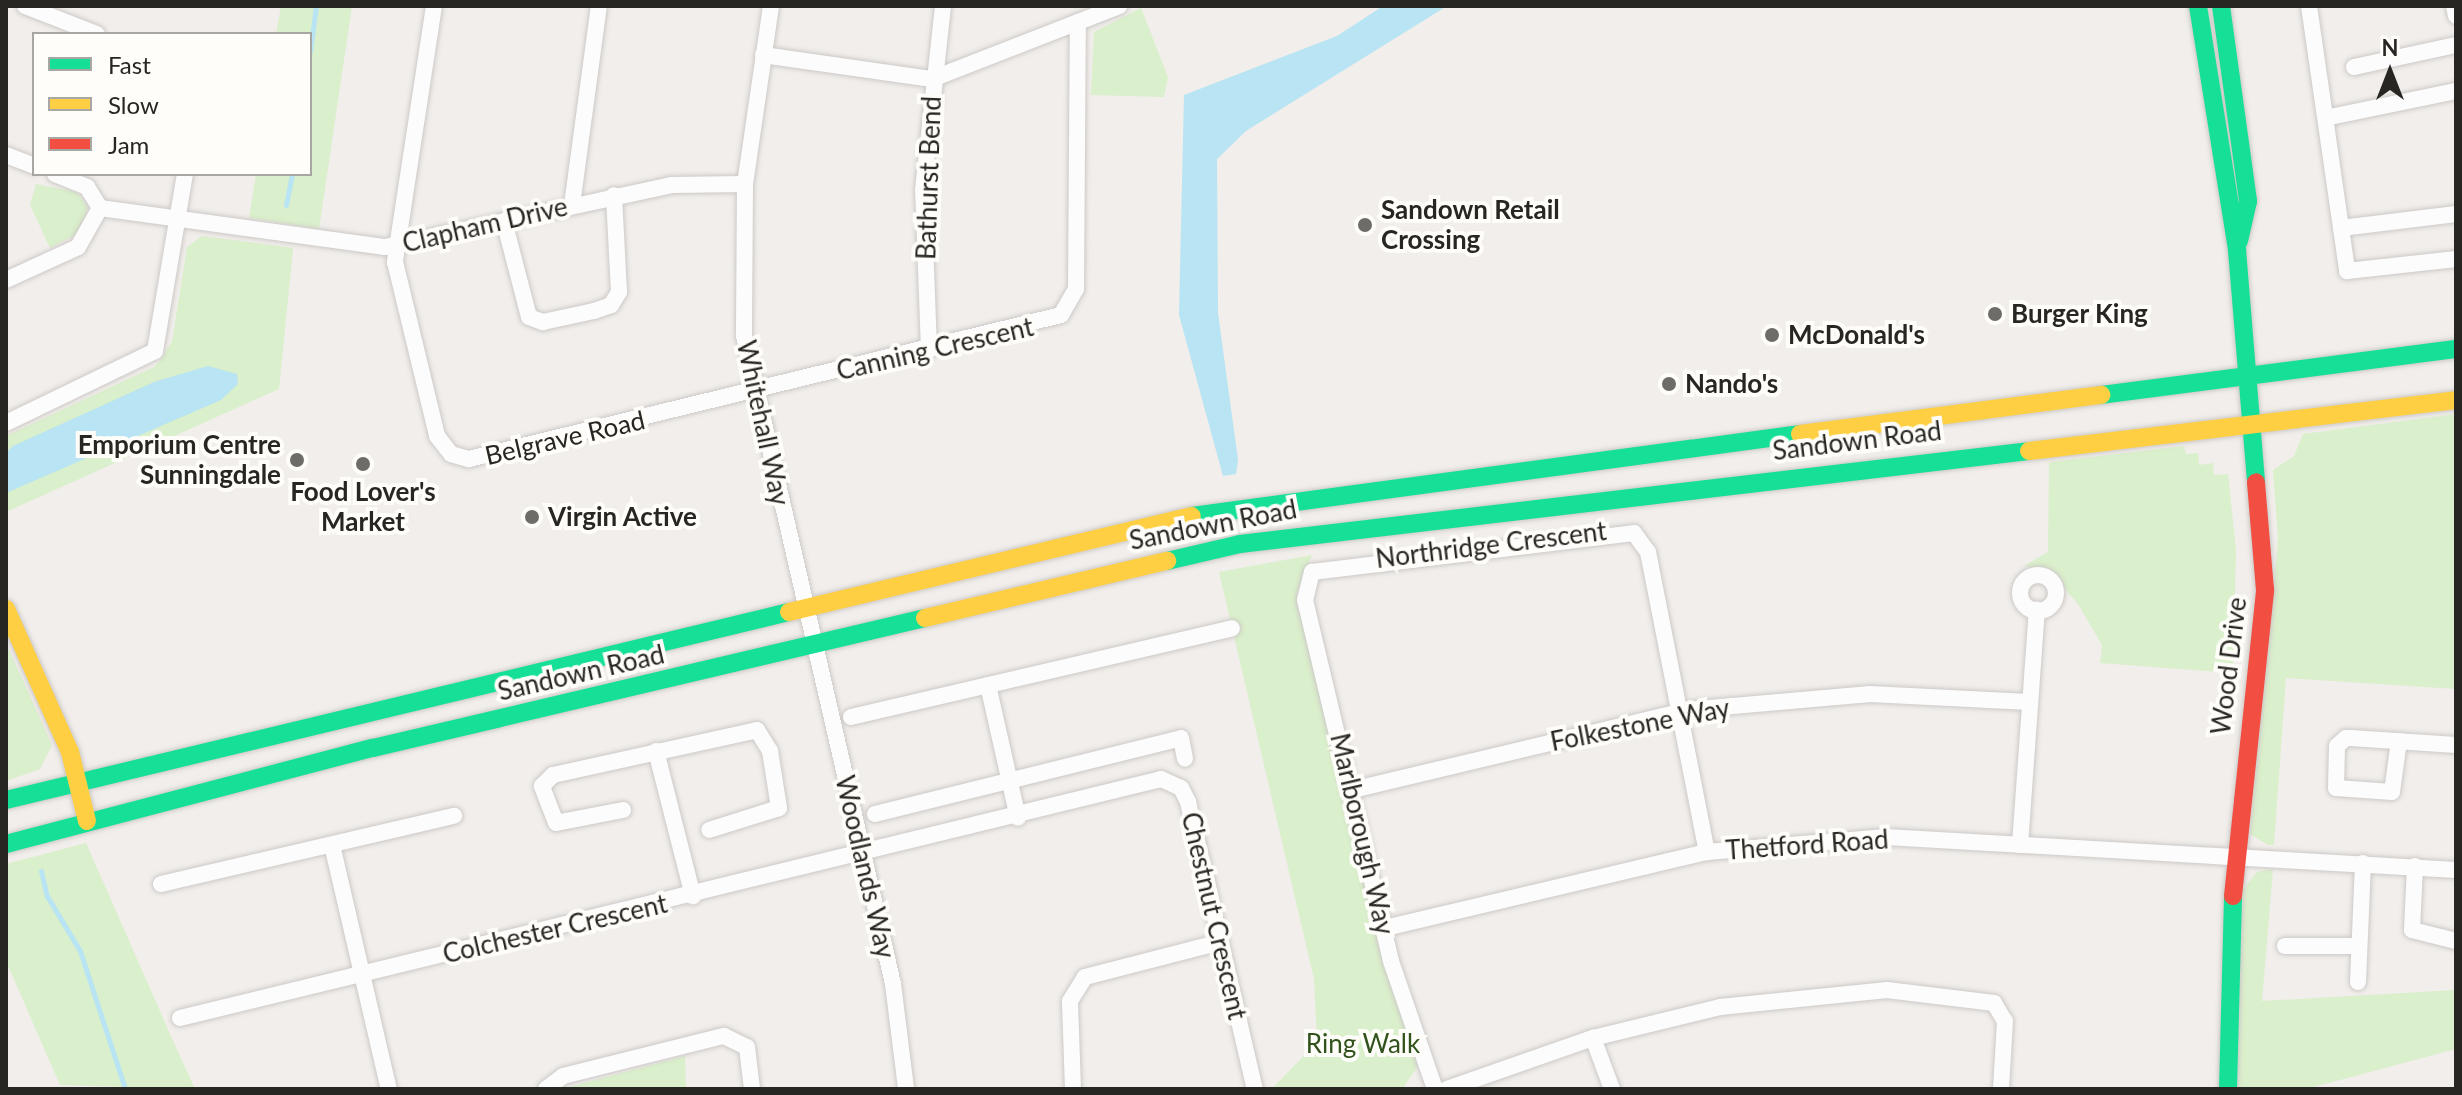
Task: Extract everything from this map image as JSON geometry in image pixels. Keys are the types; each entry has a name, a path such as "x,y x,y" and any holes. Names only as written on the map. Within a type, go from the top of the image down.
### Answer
{"main road":[{"name":"Wood Drive","path":"2198,6 2237,250 2249,374 2264,612 2236,855 2224,1028 2228,1089"},
{"name":"Wood Drive","path":"2221,6 2248,201 2237,250"},
{"name":"Sandown Road","path":"6,800 78,779 1290,498 2456,349"},
{"name":"Sandown Road","path":"6,844 87,821 816,647 1158,561 1316,531 2456,400"},
{"path":"6,609 78,779 87,821"}],"street":[{"path":"25,6 92,32"},
{"path":"398,247 434,6"},
{"path":"572,205 599,6"},
{"name":"Whitehall Way","path":"771,6 745,184 740,282 752,393 816,647"},
{"name":"Bathurst Bend","path":"929,350 923,190 932,79 943,6"},
{"path":"763,55 932,79 1119,6"},
{"path":"2309,6 2330,117 2341,228 2349,272 2456,259"},
{"path":"2454,6 2456,14"},
{"name":"Canning Crescent","path":"752,393 1047,323 1071,302 1078,22"},
{"path":"2354,67 2456,45"},
{"path":"2330,117 2456,91"},
{"path":"6,155 32,165"},
{"path":"6,280 78,247 100,208 87,187 60,176"},
{"path":"6,423 155,351 185,176"},
{"name":"Clapham Drive","path":"100,208 398,247 614,195 745,184"},
{"path":"504,221 529,317 543,322 594,311 611,305 619,292 614,195"},
{"path":"2341,228 2456,214"},
{"name":"Belgrave Road","path":"398,247 395,262 433,421 451,454 477,458 752,393"},
{"name":"Northridge Crescent","path":"1309,576 1329,564 1634,533 1648,552 1675,712"},
{"name":"Marlborough Way","path":"1309,576 1305,600 1385,928 1435,1089"},
{"path":"2020,845 2037,610"},
{"path":"851,717 1232,628"},
{"name":"Woodlands Way","path":"816,647 900,1018 906,1089"},
{"path":"988,685 1018,818"},
{"name":"Folkestone Way","path":"1352,790 1675,712 1870,694 2029,702"},
{"path":"1675,712 1707,852"},
{"path":"623,810 556,823 542,786 553,775 751,729 765,738 779,808 709,830"},
{"path":"875,814 1181,738 1185,759"},
{"path":"2399,741 2392,792 2336,788 2341,740 2399,741 2456,745"},
{"path":"656,751 693,896"},
{"name":"Chestnut Crescent","path":"861,856 1018,818 1107,790 1161,779 1175,783 1188,802 1255,1089"},
{"path":"161,884 454,816"},
{"name":"Thetford Road","path":"1385,928 1707,852 1886,837 2456,870"},
{"path":"332,845 389,1089"},
{"name":"Colchester Crescent","path":"180,1018 861,856"},
{"path":"2358,982 2363,863"},
{"path":"2415,866 2414,933 2456,941"},
{"path":"1073,1089 1070,1001 1085,977 1220,942"},
{"path":"2285,946 2359,946"},
{"path":"1447,1089 1593,1038 1737,1004 1887,990 1981,998 2005,1021 2001,1089"},
{"path":"546,1089 563,1076 724,1036 747,1047 752,1089"},
{"path":"1593,1038 1612,1089"}],"green space":[{"path":"281,6 352,6 319,229 249,218 256,176 312,176 312,32 276,32"},
{"path":"1141,8 1168,77 1164,97 1091,95 1094,32"},
{"path":"36,184 77,192 88,207 79,233 50,248 30,205"},
{"path":"202,236 293,248 279,389 6,512 6,436 156,366 172,342 187,247"},
{"path":"2456,414 2456,689 2286,678 2274,845 2268,845 2250,834 2278,540 2273,470 2294,456 2303,434"},
{"path":"2184,446 2186,454 2198,453 2199,465 2213,463 2214,475 2228,474 2236,550 2233,673 2100,663 2102,645 2078,604 2050,572 2024,566 2048,552 2049,462"},
{"name":"Ring Walk","path":"1312,555 1297,595 1384,964 1418,1066 1402,1089 1272,1089 1317,1042 1314,979 1219,572"},
{"path":"6,643 52,745 40,769 6,781"},
{"path":"86,843 195,1089 60,1085 6,961 6,864"},
{"path":"2273,869 2262,1001 2456,990 2456,1049 2306,1089 2239,1089 2235,1003 2243,889 2257,872"},
{"path":"685,1056 686,1089 562,1089 565,1088"}],"water":[{"path":"1383,6 1447,6 1246,131 1217,159 1218,313 1238,460 1236,474 1223,476 1179,315 1184,95 1337,36"},
{"path":"208,366 237,374 238,384 221,400 6,493 6,453 13,446 154,382"}],"waterway":[{"path":"312,37 316,6"},
{"path":"286,205 292,176"},
{"path":"41,871 47,896 80,951 125,1089"}],"traffic: fast":[{"path":"2198,6 2237,250 2256,482"},
{"path":"2221,6 2248,201 2239,241"},
{"path":"2101,395 2456,349"},
{"path":"1192,516 1800,434"},
{"path":"1167,561 1240,544 2029,451"},
{"path":"6,800 789,612"},
{"path":"6,844 373,748 925,618"},
{"path":"2228,1089 2233,896"}],"traffic: slow":[{"path":"1800,434 2101,395"},
{"path":"2029,451 2456,400"},
{"path":"789,612 1192,516"},
{"path":"925,618 1167,561"},
{"path":"6,609 70,752 87,821"}],"traffic: jam":[{"path":"2233,896 2265,590 2256,482"}],"place":[{"name":"Sandown Retail Crossing","path":"1365,225"},
{"name":"Burger King","path":"1995,314"},
{"name":"McDonald's","path":"1772,335"},
{"name":"Nando's","path":"1669,384"},
{"name":"Emporium Centre Sunningdale","path":"297,460"},
{"name":"Food Lover's Market","path":"363,464"},
{"name":"Virgin Active","path":"532,517"}]}
